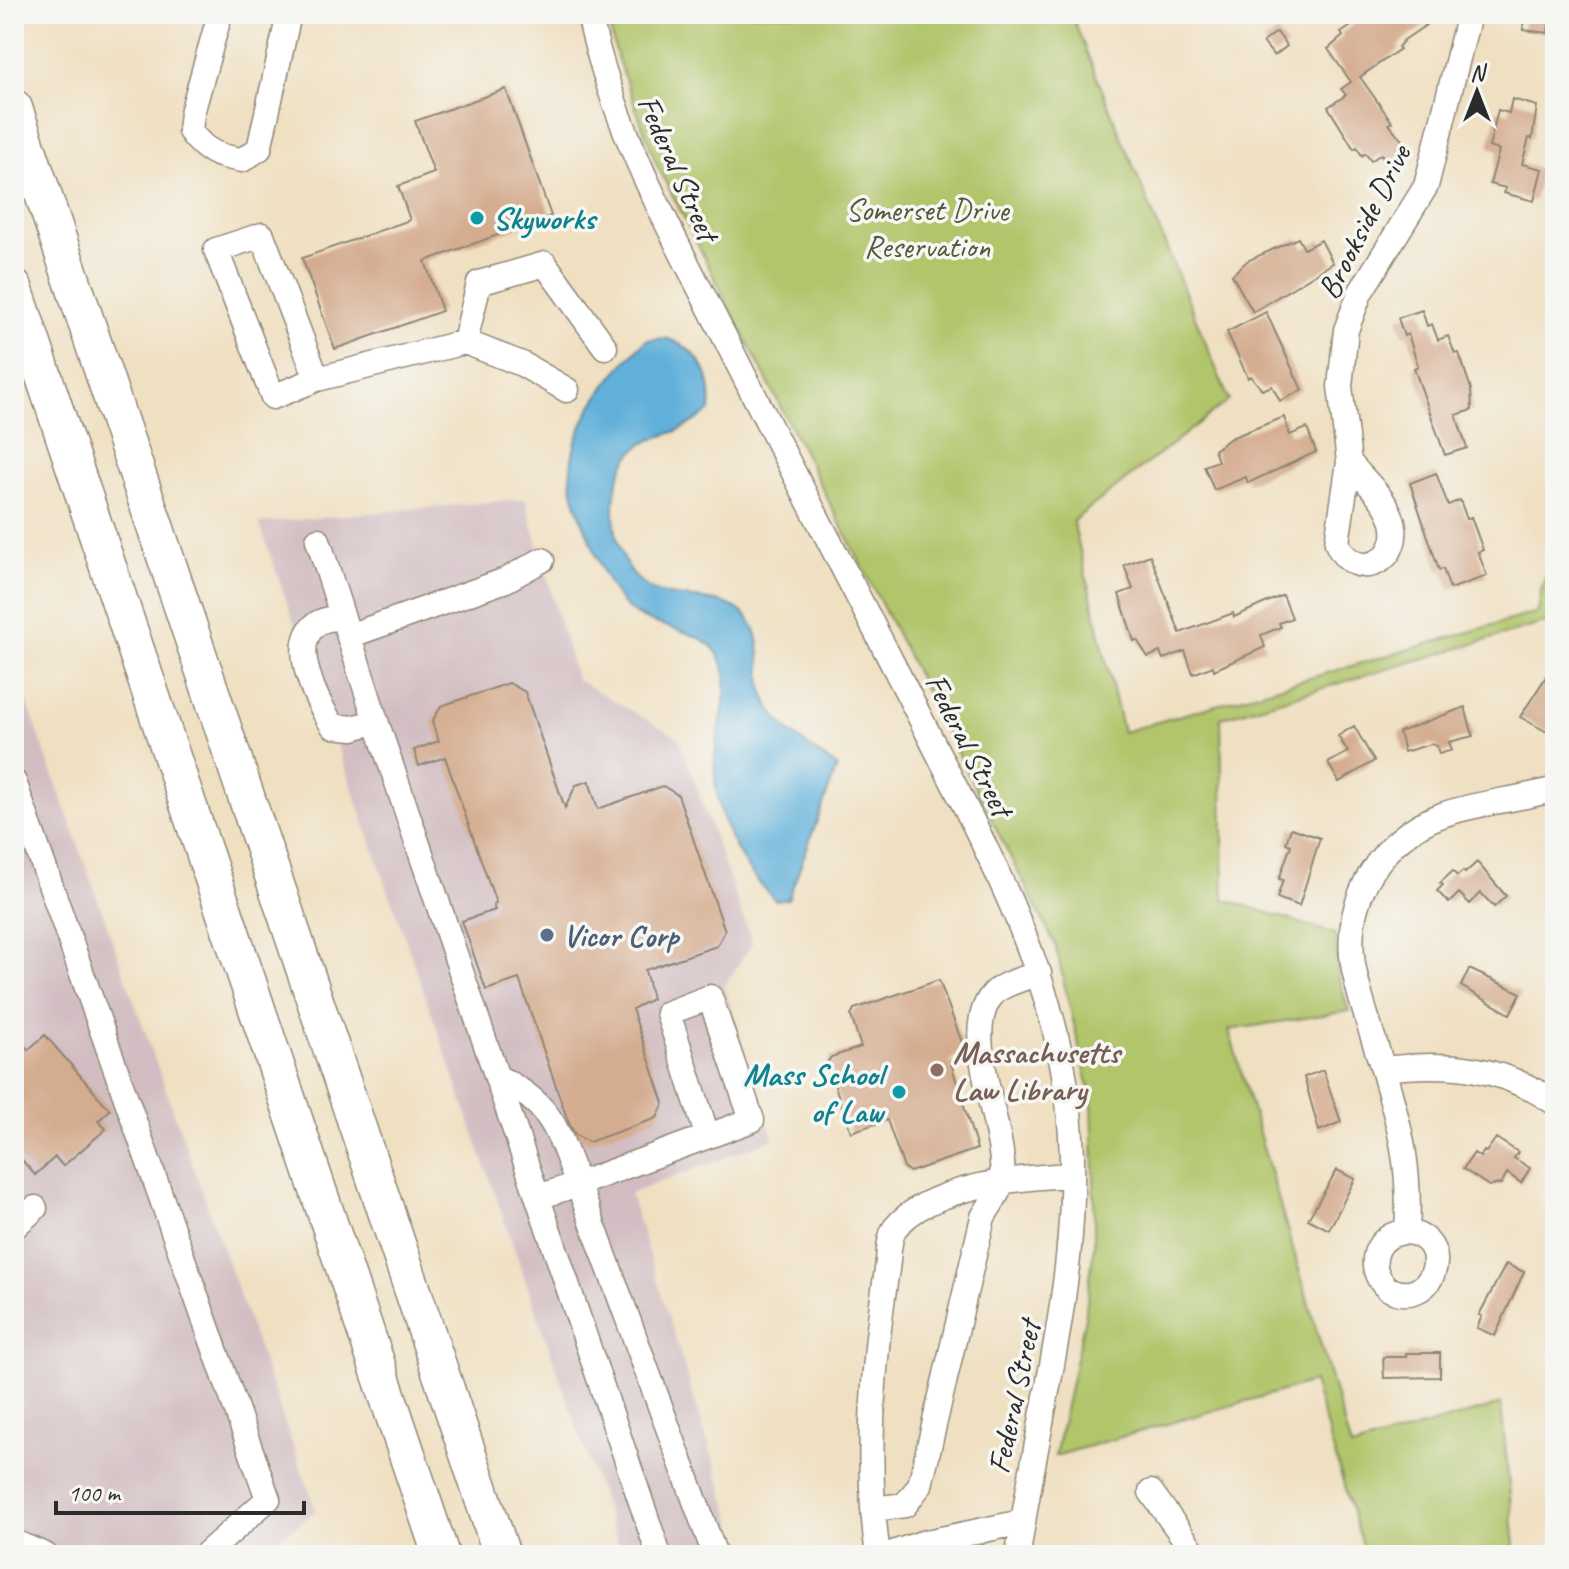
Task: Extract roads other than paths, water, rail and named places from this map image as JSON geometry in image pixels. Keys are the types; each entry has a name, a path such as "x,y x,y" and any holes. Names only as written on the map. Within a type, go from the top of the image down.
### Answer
{"highway":[{"path":"14,108 502,1555"},
{"path":"14,288 441,1555"}],"street":[{"path":"220,14 192,113 190,131 202,147 217,156 242,160 259,149 289,14"},
{"name":"Federal Street","path":"589,14 612,101 656,205 964,803 1024,929 1057,1032 1066,1089 1072,1175 1071,1257 1064,1313 1018,1555"},
{"name":"Brookside Drive","path":"1349,462 1340,386 1346,330 1360,293 1426,186 1469,14"},
{"path":"317,379 262,235 216,250 273,397 317,379 465,342 522,364 567,390"},
{"path":"465,342 479,283 545,264 605,347"},
{"path":"318,540 376,721 659,1555"},
{"path":"376,721 353,728 333,726 319,705 304,652 306,636 318,623 346,626 506,580 542,560"},
{"path":"14,782 268,1499 205,1555"},
{"path":"1407,1232 1410,1174 1353,962 1353,920 1367,880 1392,846 1426,821 1555,789"},
{"path":"873,1509 905,1505 920,1485 983,1217 1002,1181 994,1108 979,1031 983,1012 995,992 1039,973"},
{"path":"538,1197 752,1120 710,997 668,1013 707,1135"},
{"path":"1383,1069 1428,1064 1476,1067 1518,1080 1555,1103"},
{"path":"497,1077 517,1086 553,1119 715,1555"},
{"path":"878,1555 873,1509 877,1333 893,1231 909,1214 946,1198 1002,1181 1072,1175"},
{"path":"14,1227 35,1208"},
{"path":"1151,1492 1196,1555"},
{"path":"887,1555 922,1543 1022,1522"},
{"path":"14,1542 45,1555"}],"water":[{"path":"665,338 688,349 702,366 709,386 710,411 679,430 645,443 625,463 614,500 618,541 634,575 647,587 671,595 723,603 745,615 757,634 763,691 773,712 798,738 837,767 788,899 775,900 748,868 721,810 715,768 725,688 724,669 718,654 697,637 638,616 620,601 602,569 574,496 571,468 574,449 597,398 620,367 646,340"}],"place":[{"name":"Skyworks","path":"477,218"},
{"name":"Vicor Corp","path":"547,935"},
{"name":"Massachusetts Law Library","path":"937,1070"},
{"name":"Mass School of Law","path":"899,1092"}],"park label":[{"name":"Somerset Drive Reservation","path":"927,228"}]}
